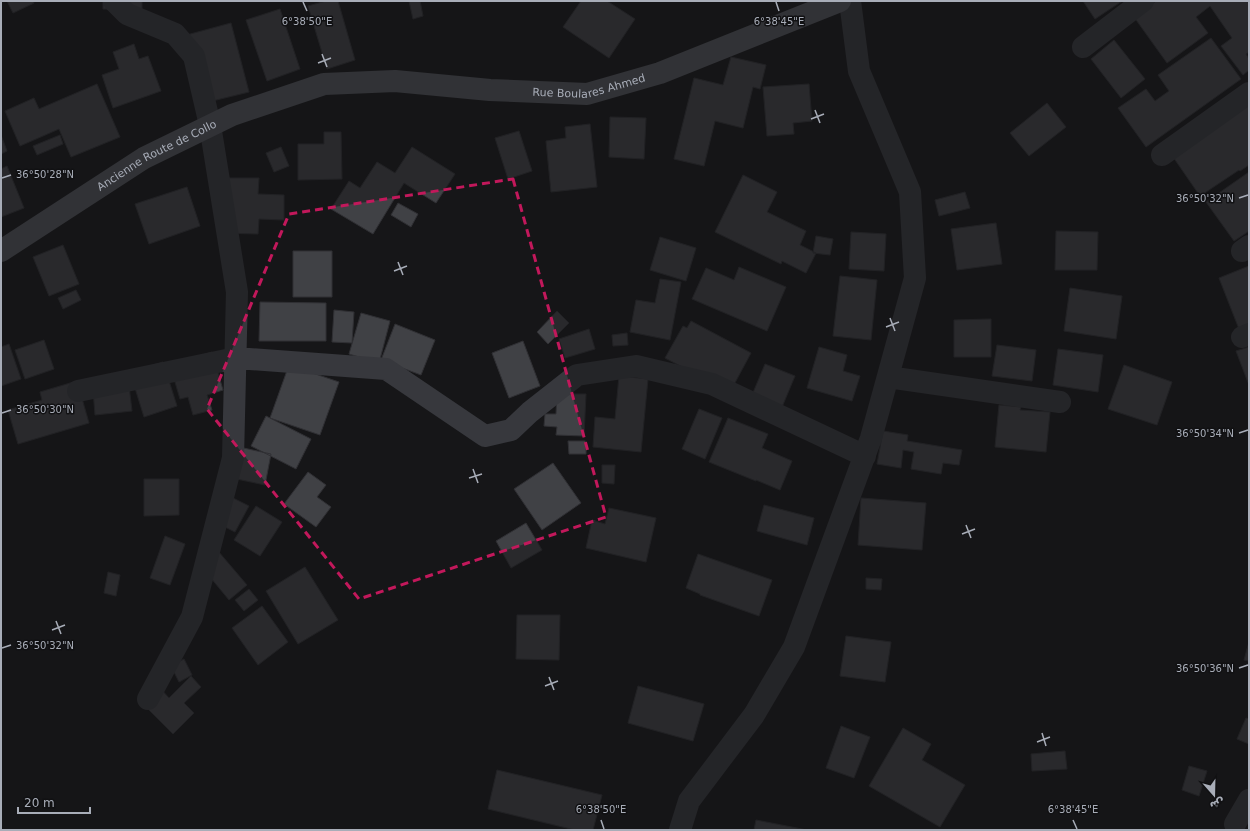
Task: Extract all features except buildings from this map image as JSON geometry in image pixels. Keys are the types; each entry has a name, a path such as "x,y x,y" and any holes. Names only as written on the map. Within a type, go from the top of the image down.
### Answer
{"main road":[{"name":"Rue Boulares Ahmed","path":"324,84 394,81 490,90 587,94 660,72 840,1"},
{"name":"Ancienne Route de Collo","path":"1,251 144,158 232,114 324,84"}],"street":[{"path":"114,1 127,14 175,34 194,56 210,125 237,292 233,458 192,617 148,699"},
{"path":"680,830 689,801 754,715 794,647 872,438 915,278 910,192 859,71 850,1"},
{"path":"1083,47 1143,1"},
{"path":"1162,155 1249,93"},
{"path":"78,391 236,358 386,369 485,436 511,430 530,412 577,376 636,366 712,384 865,456"},
{"path":"888,377 1060,402"},
{"path":"1235,824 1249,800"}],"highlighted area":[{"path":"513,179 606,517 359,599 207,409 289,214"}]}
